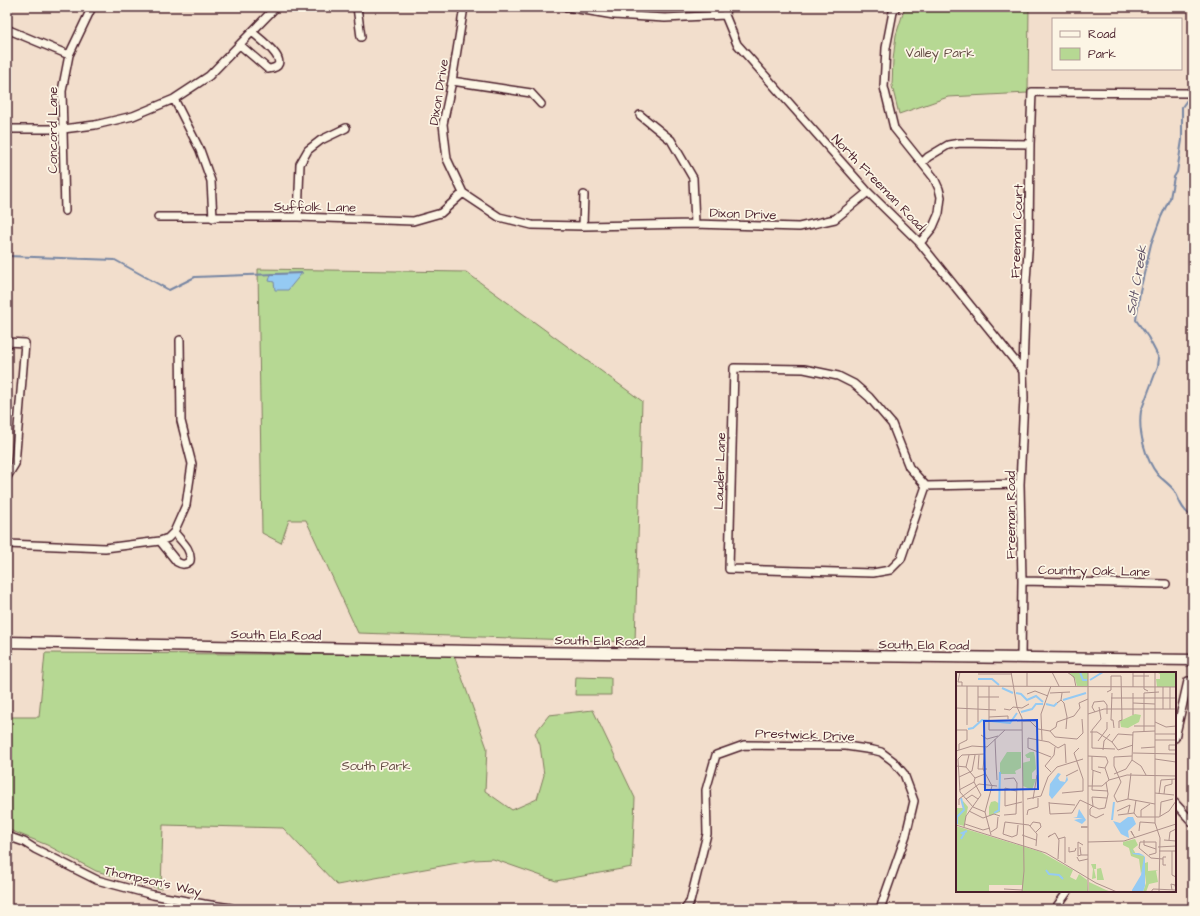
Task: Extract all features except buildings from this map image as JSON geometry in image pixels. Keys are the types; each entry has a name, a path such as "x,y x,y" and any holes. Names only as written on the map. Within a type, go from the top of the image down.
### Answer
{"main road":[{"name":"South Ela Road","path":"7,642 514,652 1193,660"}],"street":[{"name":"Concord Lane","path":"65,211 62,91 69,55 92,7"},
{"path":"7,129 63,129 95,125 133,116 174,99 209,76 275,7"},
{"path":"358,7 361,36"},
{"name":"Dixon Drive","path":"464,7 452,81 443,124 446,159 463,193 499,217 532,225 583,226 695,224 799,227 835,219 868,192"},
{"path":"566,7 614,15 665,18 725,15"},
{"path":"614,15 615,7"},
{"name":"North Freeman Road","path":"726,7 725,15 737,44 868,192 920,243 1023,371"},
{"path":"896,7 893,12 886,48 884,87 894,128 934,178 939,189 939,213 933,227 920,243"},
{"path":"9,30 69,55"},
{"path":"240,45 268,69 273,69 277,65 278,60 276,54 252,32"},
{"path":"452,81 531,93 541,104"},
{"name":"Freeman Court","path":"1023,371 1029,236 1032,92 1193,93"},
{"path":"174,99 200,150 211,182 213,218"},
{"path":"640,115 671,140 693,178 695,224"},
{"path":"298,217 300,164 308,150 321,140 346,128"},
{"path":"922,163 928,157 948,145 960,143 1030,144"},
{"name":"Suffolk Lane","path":"158,217 298,217 413,221 441,213 463,193"},
{"path":"583,226 584,195"},
{"path":"7,544 105,548 160,541 168,538 174,532 186,505 192,464 181,421 180,340"},
{"path":"7,342 26,343 15,464 7,477"},
{"name":"Lauder Lane","path":"734,368 804,369 838,376 854,384 869,397 892,424 908,467 926,486 901,559 890,570 873,574 729,569 734,368"},
{"name":"Freeman Road","path":"1021,658 1022,581 1020,484 1024,398 1023,371"},
{"path":"926,486 1020,484"},
{"path":"160,541 177,562 180,564 186,564 190,562 190,551 174,532"},
{"name":"Country Oak Lane","path":"1022,581 1166,584"},
{"path":"1176,734 1188,681"},
{"name":"Prestwick Drive","path":"685,909 690,902 707,834 706,790 716,755 744,744 846,746 873,750 881,752 893,761 904,774 914,801 906,835 880,909"},
{"path":"1176,805 1193,823"},
{"name":"Thompson's Way","path":"7,836 24,842 97,880 153,895 231,908"},
{"path":"1055,909 1067,892"}],"green space":[{"name":"Valley Park","path":"905,7 1029,7 1028,93 948,97 899,114 892,86 893,60 896,35"},
{"path":"258,269 466,272 642,401 635,642 358,633 306,520 289,520 281,543 262,533"},
{"name":"South Park","path":"45,653 454,655 487,748 485,791 512,810 537,799 544,775 540,745 535,733 549,715 593,710 635,798 632,867 556,881 493,859 474,860 337,885 283,828 163,825 161,889 96,871 47,845 7,829 7,719 9,717 39,717"},
{"path":"576,677 611,678 611,695 575,695"}],"water":[{"path":"302,273 288,290 275,290 274,282 269,281 271,274"}],"waterway":[{"name":"Salt Creek","path":"1187,100 1182,107 1182,140 1177,172 1174,177 1170,198 1151,244 1140,291 1136,320 1148,337 1159,358 1158,366 1141,411 1140,419 1142,436 1146,453 1158,475 1174,490 1182,507 1193,517"},
{"path":"7,256 115,260 169,290 195,277 302,273"}]}
